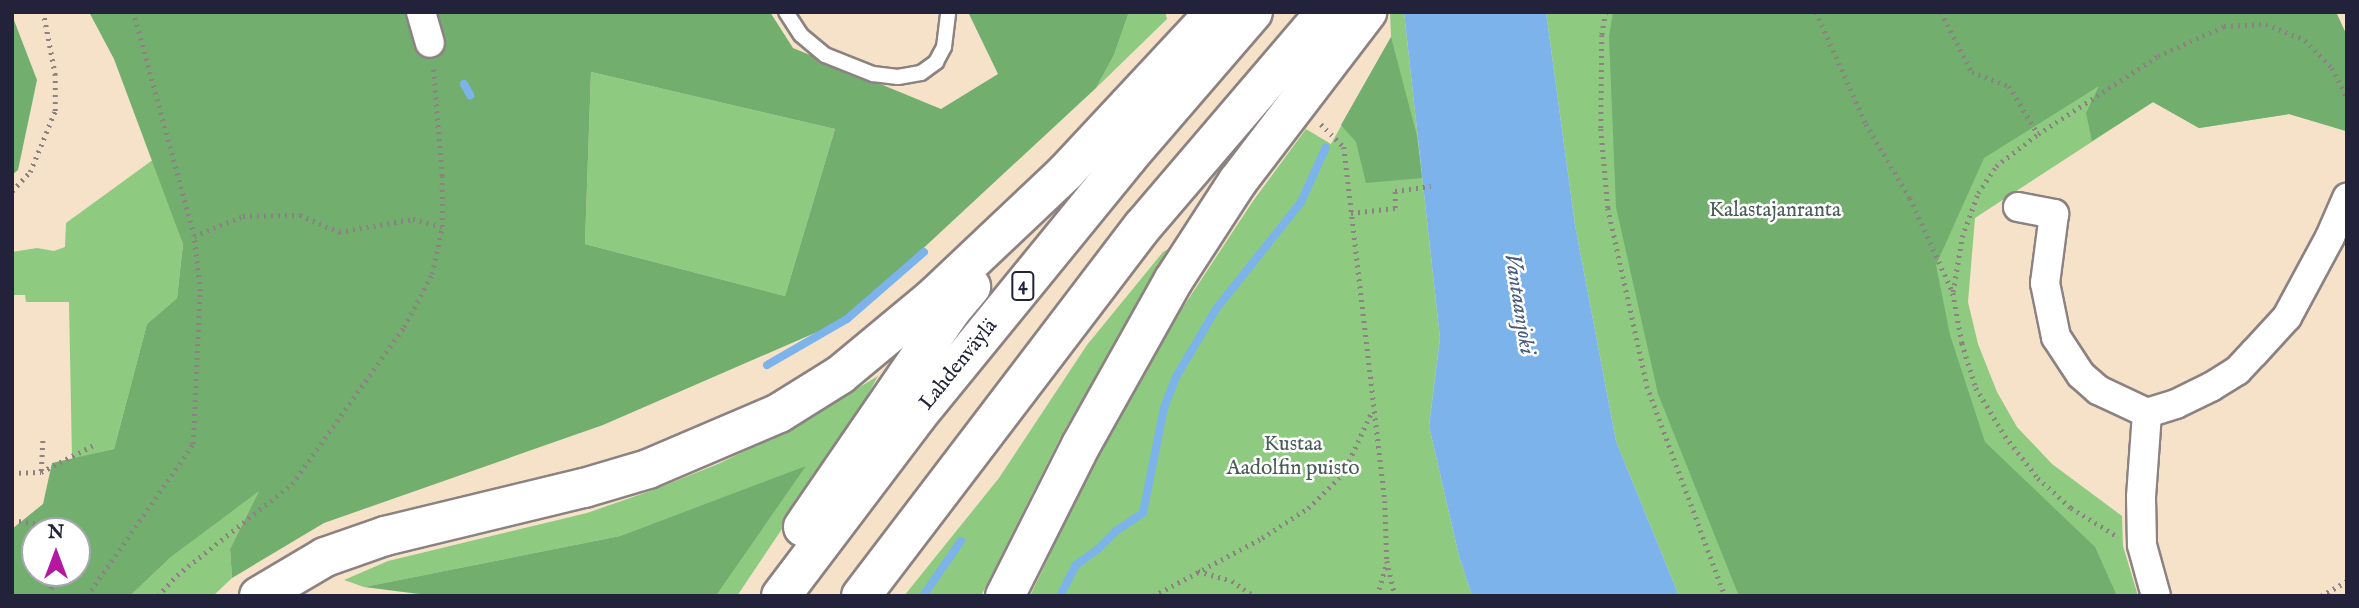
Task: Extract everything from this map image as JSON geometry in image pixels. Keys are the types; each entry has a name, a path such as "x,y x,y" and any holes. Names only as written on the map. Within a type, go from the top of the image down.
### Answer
{"highway":[{"path":"758,596 950,312 1066,172 1215,12"},
{"name":"Lahdenväylä","path":"781,596 917,416 1129,157 1253,12"},
{"path":"860,596 1143,226 1352,15"},
{"path":"1004,596 1081,445 1172,281 1352,15"},
{"path":"259,596 337,552 385,536 584,488 648,469 779,413 840,375 890,336 1066,172"}],"street":[{"path":"421,12 430,43"},
{"path":"2018,207 2054,214 2045,283 2056,337 2081,375 2098,390 2147,413 2176,404 2211,387 2238,370 2255,353 2287,317 2330,237 2347,198"},
{"path":"2147,413 2141,497 2142,545 2156,596"}],"lane":[{"path":"786,12 801,35 825,55 873,74 898,78 921,73 936,62 944,47 948,12"},
{"path":"879,596 908,531"}],"path":[{"path":"12,191 30,172 55,111 55,75 43,12"},
{"path":"87,596 192,444 200,291 194,236 133,12"},
{"path":"1606,12 1602,35 1601,129 1608,208 1647,386 1725,596"},
{"path":"1816,12 1866,124 1910,198 1953,293 1962,343 1976,388 2005,436 2038,478 2071,508 2113,535 2142,545"},
{"path":"1941,12 1972,72 2009,86 2038,134"},
{"path":"1953,293 1962,237 1978,193 1996,166 2038,134 2158,56 2207,32 2243,23 2266,24 2305,40 2332,68 2347,97"},
{"path":"158,596 177,575 292,484 404,327 432,274 442,227 439,114 430,43"},
{"path":"1318,121 1344,147 1372,410 1385,501 1387,561 1395,596"},
{"path":"1351,214 1395,208 1395,191 1431,186"},
{"path":"194,236 243,216 300,215 339,232 413,219 442,227"},
{"path":"1153,596 1262,538 1332,488 1357,448 1372,410"},
{"path":"41,472 43,437"},
{"path":"12,473 41,472 96,444"},
{"path":"1377,596 1387,561"},
{"path":"1197,571 1231,581 1254,596"},
{"path":"2320,596 2347,581"}],"green space":[{"path":"89,12 770,12 793,48 941,109 998,74 969,14 1129,12 1114,55 1096,88 847,319 603,425 324,523 232,578 230,549 259,491 171,557 130,596 12,596 12,529 21,522 21,587 91,587 91,517 27,517 43,504 52,463 114,449 147,324 177,298 183,244 114,59","holes":["591,72 835,129 785,296 585,244"]},
{"path":"1129,12 1165,12 1167,19 1096,88 1114,55"},
{"name":"Kustaa Aadolfin puisto","path":"1390,12 1404,12 1440,338 1429,426 1459,556 1472,596 1030,596 1096,459 1172,324 1253,201 1306,129 1331,144 1391,37"},
{"name":"Kalastajanranta","path":"1546,12 2336,12 2347,36 2346,131 2289,114 2199,128 2153,102 1975,218 1968,302 1978,344 1997,392 2017,427 2052,464 2122,516 2123,546 2138,596 1679,596 1616,441 1575,225"},
{"name":"Kalastajanranta","path":"1613,12 2336,12 2347,36 2346,131 2289,114 2199,128 2153,102 2092,141 2086,113 2099,86 1984,158 1936,265 1950,335 1985,442 2095,547 2117,596 1739,596 1658,394 1616,207 1609,37"},
{"path":"12,15 37,80 18,170 12,175"},
{"path":"1391,37 1417,136 1422,178 1366,183 1356,142 1341,125"},
{"path":"591,72 835,129 785,296 585,244"},
{"path":"154,159 183,244 177,298 147,324 114,449 72,459 69,302 26,302 25,295 12,295 12,252 37,248 54,251 65,247 66,223"},
{"path":"1170,248 1061,436 981,596 904,596 999,478 1087,345 1163,252"},
{"path":"878,376 849,429 737,596 716,596 805,467 620,536 364,587 344,580 388,561 587,513 653,490 718,464 788,430"},
{"path":"806,466 716,596 469,596 419,594 364,587 620,536"},
{"path":"260,489 230,549 232,578 213,596 130,596 171,557"}],"water":[{"name":"Vantaanjoki","path":"1404,12 1546,12 1575,225 1616,441 1679,596 1472,596 1459,556 1429,426 1440,338"}],"waterway":[{"path":"464,84 470,95"},
{"path":"1060,596 1076,565 1116,531 1143,513 1164,408 1176,377 1216,309 1301,202 1326,147"},
{"path":"767,365 847,319 924,252"},
{"path":"923,596 961,541"}]}
